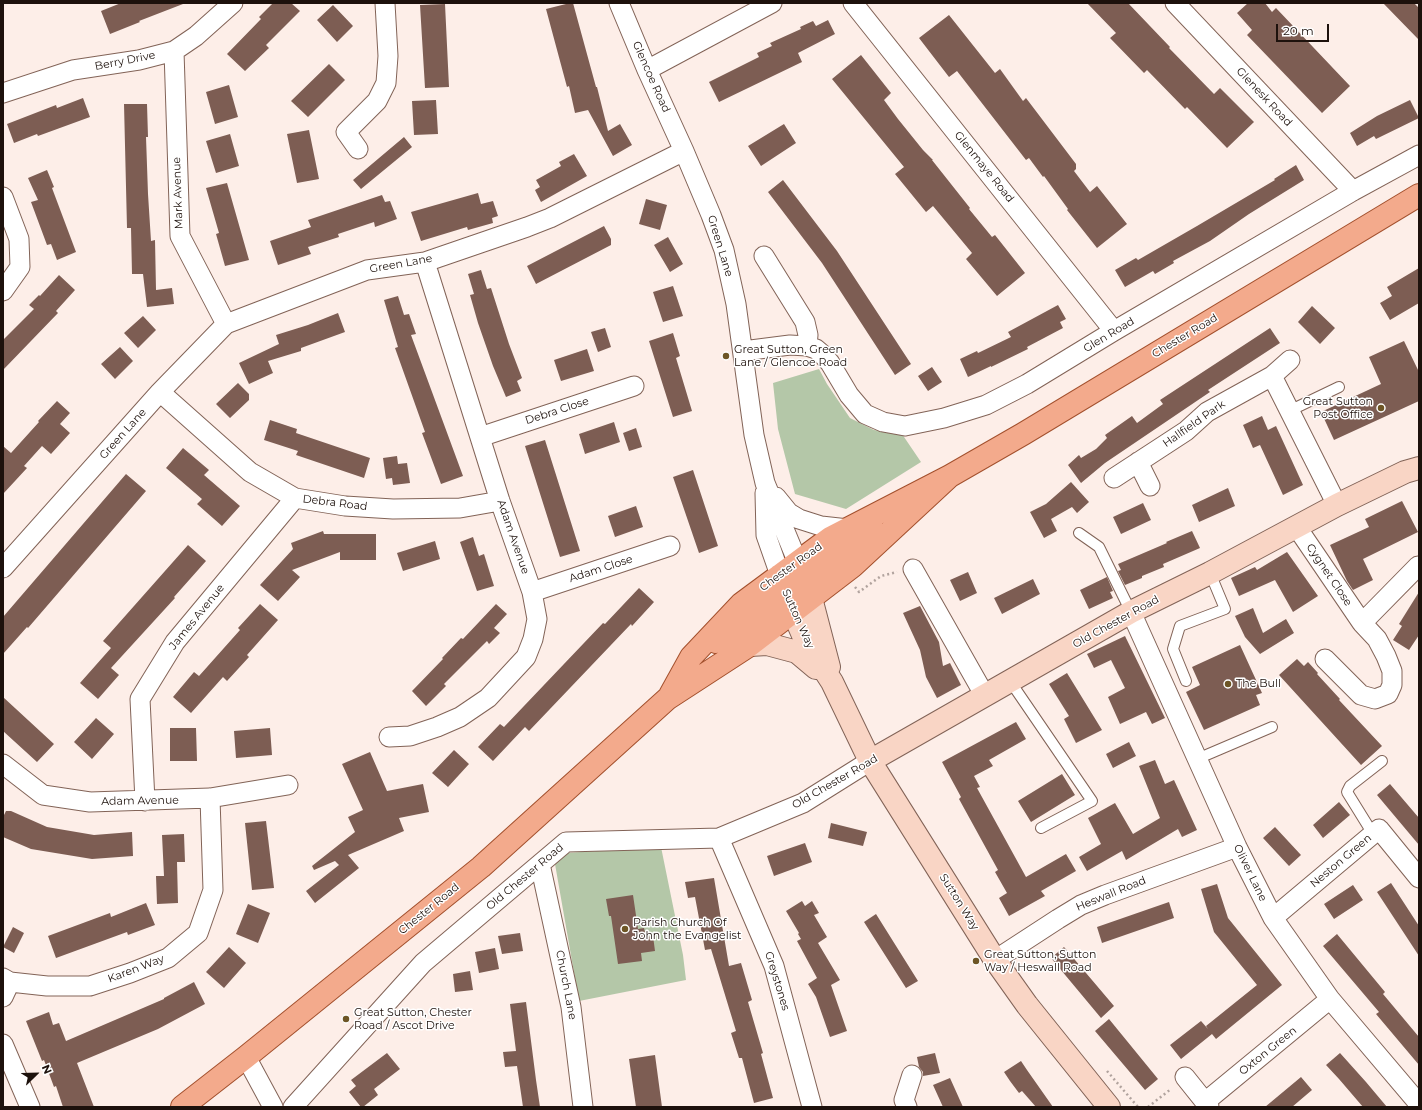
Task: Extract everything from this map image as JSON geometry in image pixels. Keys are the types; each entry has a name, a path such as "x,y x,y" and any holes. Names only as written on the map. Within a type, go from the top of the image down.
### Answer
{"main road":[{"name":"Chester Road","path":"182,1107 481,867 667,699 750,645 786,594 801,569 830,538 950,476 1023,434 1419,195"},
{"name":"Old Chester Road","path":"870,761 1130,612 1210,573 1337,505 1405,472 1419,468"},
{"name":"Chester Road","path":"667,699 691,658 741,604 786,594 811,598 844,572 950,476"},
{"path":"801,569 841,552 911,512"},
{"name":"Sutton Way","path":"786,594 806,642 832,682 870,761 995,960 1027,1005 1109,1107"},
{"name":"Sutton Way","path":"811,598 832,682"},
{"name":"Sutton Way","path":"750,645 767,644 797,652 832,682"}],"street":[{"name":"Berry Drive","path":"3,93 73,70 139,60 174,51 196,36 233,3"},
{"path":"358,149 346,132 377,101 386,83 388,56 385,3"},
{"name":"Glencoe Road","path":"619,3 647,70 684,151"},
{"path":"647,70 772,3"},
{"name":"Glenmaye Road","path":"853,3 1114,331"},
{"name":"Glenesk Road","path":"1175,3 1353,191"},
{"name":"Mark Avenue","path":"174,51 180,236 226,324"},
{"name":"Green Lane","path":"3,568 160,392 226,324 367,270 425,262 550,218 684,151 724,250 736,304 753,428 765,483 801,569 811,598"},
{"name":"Glen Road","path":"807,346 816,349 830,363 849,396 865,414 883,422 904,426 944,418 986,405 1027,384 1114,331 1353,191 1419,155"},
{"path":"3,197 19,239 20,268 3,291"},
{"path":"743,351 790,344 807,346 808,335 805,322 764,256"},
{"name":"Adam Avenue","path":"389,737 410,736 437,727 460,717 488,698 526,657 533,639 537,620 532,592 500,501 425,262"},
{"name":"Hallfield Park","path":"1114,478 1186,431 1207,412 1272,376 1290,360"},
{"path":"1272,376 1337,505"},
{"name":"Debra Close","path":"480,436 634,386"},
{"name":"Debra Road","path":"160,392 250,472 296,498 345,506 392,509 460,508 500,501"},
{"path":"1138,462 1150,486"},
{"name":"Green Lane","path":"765,483 789,513 799,519 821,526 848,529"},
{"name":"Green Lane","path":"765,483 766,535 786,594"},
{"name":"James Avenue","path":"145,801 140,700 175,642 296,498"},
{"name":"Cygnet Close","path":"1296,526 1362,623 1377,639 1392,671 1392,685 1388,694 1374,699 1361,695 1325,659"},
{"name":"Adam Close","path":"532,592 670,546"},
{"path":"1362,623 1418,566"},
{"path":"913,569 985,696"},
{"name":"Oliver Lane","path":"1130,612 1237,847 1272,918 1330,999 1419,1104"},
{"name":"Old Chester Road","path":"293,1107 423,963 566,842 719,838 803,803 870,761"},
{"name":"Adam Avenue","path":"3,764 43,795 90,802 210,798 288,785"},
{"name":"Karen Way","path":"5,986 90,986 168,958 198,933 214,890 210,798"},
{"name":"Neston Green","path":"1272,918 1379,829 1419,878"},
{"name":"Greystones","path":"719,838 774,966 812,1107"},
{"name":"Heswall Road","path":"995,960 1082,905 1105,895 1237,847"},
{"name":"Church Lane","path":"540,864 572,1007 583,1107"},
{"name":"Oxton Green","path":"1185,1077 1207,1104 1330,999"},
{"path":"3,1044 30,1107"},
{"path":"246,1057 273,1107"},
{"path":"907,1107 904,1100 912,1075"}],"lane":[{"path":"1289,411 1339,387"},
{"path":"1078,533 1099,548 1130,612"},
{"path":"1186,681 1172,649 1180,626 1225,609 1210,573"},
{"path":"1010,682 1092,801 1041,828"},
{"path":"1198,759 1272,727"},
{"path":"1373,834 1347,792 1350,786 1382,761"}],"path":[{"path":"844,572 859,592 881,576 913,569"},
{"path":"1148,1107 1185,1077"}],"green space":[{"path":"819,369 827,384 850,418 874,430 902,434 921,462 846,509 795,494 778,429 773,383"},
{"path":"661,847 683,955 686,980 579,1001 555,864 565,853"}],"building":[{"path":"121,3 183,4 110,34 101,11"},
{"path":"273,3 291,3 300,11 266,45 269,48 245,71 227,54 261,19 259,17"},
{"path":"573,3 608,131 620,124 632,145 613,156 588,110 575,113 569,86 567,87 546,9"},
{"path":"1087,3 1128,3 1214,94 1220,88 1254,122 1227,148 1187,107 1185,109 1147,70 1144,73 1110,38 1116,33"},
{"path":"1248,3 1265,3 1272,12 1276,8 1350,86 1322,113 1247,35 1252,30 1237,13"},
{"path":"1383,3 1414,3 1419,8 1419,40"},
{"path":"445,4 449,87 425,88 420,5"},
{"path":"333,5 353,26 337,42 317,20"},
{"path":"949,15 995,73 1000,69 1023,101 1026,98 1076,164 1076,169 1074,171 1090,192 1097,186 1127,224 1097,248 1067,210 1068,209 1044,176 1043,177 1029,158 1026,160 957,71 949,77 919,38"},
{"path":"828,20 835,34 798,53 802,62 719,102 709,82 759,57 757,53 772,46 770,43 801,29 800,27 813,21 816,26"},
{"path":"861,55 891,93 884,100 898,119 933,160 970,208 969,209 992,237 995,235 1025,273 997,296 966,259 972,253 933,206 926,212 895,174 904,167 832,79"},
{"path":"329,64 345,80 308,117 291,101"},
{"path":"229,85 238,117 215,124 206,92"},
{"path":"83,98 90,117 14,143 7,124 56,105 57,108"},
{"path":"436,100 438,134 414,135 412,101"},
{"path":"1410,100 1419,118 1376,139 1374,136 1357,146 1350,133 1377,116"},
{"path":"124,104 147,104 148,137 146,137 148,194 151,241 155,240 156,290 172,288 174,304 147,307 143,274 132,274 131,228 127,228"},
{"path":"784,124 796,143 761,166 748,146"},
{"path":"309,130 319,179 297,183 287,134"},
{"path":"230,134 239,166 216,173 206,141"},
{"path":"404,137 412,147 361,189 353,180"},
{"path":"574,154 587,176 541,202 535,190 540,187 536,180 561,166 559,162"},
{"path":"1296,165 1304,180 1249,214 1210,241 1173,261 1174,263 1155,274 1153,271 1125,287 1115,270 1136,258 1138,260 1197,226 1275,180 1274,179"},
{"path":"47,170 54,187 52,188 76,252 57,260 51,244 47,245 31,202 38,200 28,178"},
{"path":"783,180 837,251 911,364 895,375 822,263 768,192"},
{"path":"227,183 249,260 225,266 216,234 219,233 206,188"},
{"path":"478,193 481,204 493,201 498,216 492,218 493,223 468,230 467,227 421,241 411,212"},
{"path":"382,195 385,202 390,201 397,219 375,227 374,222 338,234 339,237 308,247 311,254 278,265 270,241 311,227 308,220"},
{"path":"646,199 667,205 660,230 639,224"},
{"path":"604,226 611,239 611,245 536,284 527,266"},
{"path":"668,237 683,264 670,272 654,245"},
{"path":"1419,268 1419,303 1390,320 1380,303 1392,296 1387,287"},
{"path":"481,270 487,289 491,288 509,344 522,378 517,381 521,391 506,397 493,366 470,295 474,294 468,274"},
{"path":"59,275 75,290 56,311 58,313 3,370 3,340 34,309 29,305 39,295 40,296"},
{"path":"673,286 683,316 663,322 653,292"},
{"path":"398,296 404,315 409,314 416,334 411,335 463,476 441,484 422,433 425,432 395,348 398,347 384,300"},
{"path":"1058,305 1066,319 1060,322 1063,328 1027,347 1028,349 968,377 960,359 977,351 978,353 1011,337 1008,332"},
{"path":"1312,306 1335,328 1320,344 1298,322"},
{"path":"338,313 345,332 301,348 301,351 268,361 273,373 249,384 239,363 279,344 276,335 308,325"},
{"path":"143,316 156,330 138,348 124,333"},
{"path":"605,328 611,347 598,352 591,332"},
{"path":"1270,328 1280,343 1208,390 1210,392 1105,463 1081,483 1068,465 1079,455 1081,458 1096,449 1107,438 1105,435 1132,416 1137,423 1163,404 1160,400"},
{"path":"673,333 680,356 676,358 692,411 673,417 649,341"},
{"path":"1404,341 1419,372 1419,401 1334,440 1321,412 1381,384 1369,357"},
{"path":"120,347 133,361 115,379 101,364"},
{"path":"587,349 594,371 561,381 554,360"},
{"path":"932,367 942,382 928,391 918,376"},
{"path":"238,383 249,394 249,400 230,418 216,404"},
{"path":"57,401 70,413 60,424 70,433 51,454 42,446 24,466 27,468 3,494 3,446 11,453"},
{"path":"1262,416 1268,430 1276,426 1303,485 1283,495 1260,445 1253,448 1243,425"},
{"path":"270,420 297,429 296,433 370,458 364,478 296,455 298,451 264,440"},
{"path":"614,422 620,442 585,454 579,434"},
{"path":"636,428 642,447 629,451 623,433"},
{"path":"545,440 580,551 560,557 525,446"},
{"path":"183,448 209,470 204,475 240,506 222,526 197,504 202,499 166,468"},
{"path":"397,456 398,464 407,463 410,483 393,485 392,478 386,479 383,458"},
{"path":"693,470 718,546 699,553 673,477"},
{"path":"126,474 146,491 28,628 27,627 3,654 3,617"},
{"path":"1071,482 1089,502 1077,513 1072,507 1051,519 1057,531 1044,538 1030,512 1046,504"},
{"path":"1228,488 1235,506 1199,522 1192,505"},
{"path":"1402,501 1418,532 1363,559 1373,580 1353,590 1347,581 1330,545 1369,527 1365,519"},
{"path":"1143,503 1151,520 1121,534 1113,517"},
{"path":"636,506 643,527 615,537 608,516"},
{"path":"323,531 324,534 376,534 376,560 340,560 340,552 292,570 300,577 278,601 260,585 293,549 291,543"},
{"path":"1192,531 1200,548 1163,564 1164,567 1125,585 1118,571 1121,570 1118,564"},
{"path":"473,537 479,556 484,554 494,586 477,591 460,542"},
{"path":"435,541 440,559 403,571 397,553"},
{"path":"188,545 206,561 174,597 175,598 111,668 119,675 98,699 80,683 111,648 103,641"},
{"path":"1287,552 1318,596 1293,612 1275,580 1239,596 1231,578 1255,567 1257,570"},
{"path":"968,572 977,593 960,601 950,580"},
{"path":"1107,577 1113,591 1110,592 1113,598 1089,609 1080,590"},
{"path":"1033,579 1040,594 1002,614 994,598"},
{"path":"639,588 654,602 632,626 631,624 529,731 525,727 493,761 478,747 500,724 504,727 603,623 605,624"},
{"path":"1419,592 1419,635 1409,650 1393,640 1402,626 1399,624"},
{"path":"260,604 278,620 247,655 249,657 227,681 223,677 191,713 173,697 194,672 199,676 240,630 238,628"},
{"path":"496,604 507,614 494,628 500,633 489,644 487,641 444,684 446,686 426,706 412,691 461,638 463,639"},
{"path":"920,606 939,642 943,666 950,663 961,685 937,698 926,677 920,650 903,613"},
{"path":"1253,608 1263,633 1286,619 1294,633 1260,654 1245,637 1235,616"},
{"path":"1125,636 1165,718 1152,724 1146,712 1120,724 1108,697 1125,688 1111,660 1094,668 1087,654"},
{"path":"1240,645 1262,693 1256,695 1260,705 1204,730 1186,692 1200,685 1192,667"},
{"path":"1297,659 1304,666 1308,662 1340,699 1339,700 1382,746 1361,765 1279,675"},
{"path":"1067,673 1102,730 1076,743 1064,719 1069,716 1049,684"},
{"path":"3,697 54,744 37,762 3,731"},
{"path":"96,718 114,734 92,759 74,742"},
{"path":"1016,722 1026,739 989,760 993,766 974,776 980,787 977,788 1026,877 1066,854 1076,871 1041,891 1045,896 1009,916 999,898 1007,893 995,872 998,870 959,799 961,797 942,762"},
{"path":"170,728 196,728 197,761 170,761"},
{"path":"270,728 272,755 236,758 234,731"},
{"path":"1129,742 1136,756 1113,768 1106,754"},
{"path":"454,750 469,764 448,787 432,773"},
{"path":"370,752 387,791 423,784 429,812 399,818 404,831 348,855 359,868 315,903 306,891 339,865 335,861 314,870 312,866 355,832 348,817 363,810 342,764"},
{"path":"1155,760 1165,784 1174,780 1197,830 1182,837 1178,829 1126,860 1122,851 1087,871 1079,857 1101,844 1088,818 1115,803 1133,834 1160,818 1139,766"},
{"path":"1062,774 1075,795 1031,822 1018,801"},
{"path":"1390,784 1419,818 1419,845 1377,795"},
{"path":"1339,802 1350,815 1323,838 1313,825"},
{"path":"6,811 11,811 47,827 94,835 132,832 133,856 92,859 31,849 3,837 3,817"},
{"path":"266,821 274,888 252,890 245,823"},
{"path":"831,823 867,832 863,846 828,838"},
{"path":"1275,827 1301,855 1289,866 1263,838"},
{"path":"184,834 185,862 177,862 178,903 157,904 156,876 164,876 162,835"},
{"path":"805,843 812,862 774,876 767,856"},
{"path":"714,878 729,966 741,963 752,1000 748,1002 763,1053 761,1054 773,1098 754,1103 742,1058 739,1058 731,1033 736,1031 711,949 705,950 695,897 688,898 685,882"},
{"path":"1391,883 1419,926 1419,956 1377,892"},
{"path":"1217,884 1228,918 1282,985 1216,1039 1212,1034 1181,1059 1170,1045 1201,1021 1208,1029 1206,1026 1257,985 1214,932 1201,889"},
{"path":"1353,885 1363,900 1334,919 1324,904"},
{"name":"Parish Church Of John the Evangelist","path":"633,895 638,929 644,928 646,937 653,936 655,951 641,953 642,961 618,964 611,916 609,916 606,899"},
{"path":"802,901 805,906 812,901 819,913 814,915 827,937 818,943 840,980 831,985 847,1031 830,1037 816,997 808,984 817,978 797,941 801,939 798,934 799,933 786,911"},
{"path":"1169,902 1174,918 1102,943 1097,927"},
{"path":"146,903 155,925 128,935 127,932 56,958 48,936 110,913 111,917"},
{"path":"248,904 270,913 258,943 236,934"},
{"path":"876,914 918,981 906,988 864,922"},
{"path":"13,927 24,933 14,953 3,947"},
{"path":"520,933 523,951 502,954 498,936"},
{"path":"1337,934 1385,992 1383,994 1419,1037 1419,1065 1376,1014 1379,1012 1323,946"},
{"path":"229,947 246,963 224,988 206,972"},
{"path":"1064,947 1114,1006 1101,1018 1051,958"},
{"path":"495,948 499,969 479,973 475,952"},
{"path":"470,971 473,990 455,992 453,974"},
{"path":"194,982 205,1004 158,1029 77,1063 94,1107 63,1107 56,1086 54,1087 44,1060 42,1061 26,1021 49,1012 53,1025 59,1023 66,1041 164,999"},
{"path":"526,1002 540,1107 523,1107 517,1066 505,1067 503,1052 516,1051 510,1004"},
{"path":"1109,1019 1158,1079 1145,1090 1095,1031"},
{"path":"387,1053 400,1069 374,1089 378,1095 361,1107 349,1092 356,1086 351,1080"},
{"path":"935,1053 940,1073 923,1076 923,1072 919,1067 917,1057"},
{"path":"1340,1053 1387,1107 1363,1107 1326,1065"},
{"path":"655,1055 662,1107 636,1107 629,1059"},
{"path":"1021,1061 1053,1107 1036,1107 1022,1091 1019,1093 1010,1081 1004,1072"},
{"path":"1301,1077 1312,1090 1292,1107 1265,1107"},
{"path":"950,1078 963,1107 943,1107 933,1085"}],"place":[{"name":"Great Sutton, Green Lane / Glencoe Road","path":"726,356"},
{"name":"Great Sutton Post Office","path":"1381,408"},
{"name":"The Bull","path":"1228,684"},
{"name":"Parish Church Of John the Evangelist","path":"625,929"},
{"name":"Great Sutton, Sutton Way / Heswall Road","path":"976,961"},
{"name":"Great Sutton, Chester Road / Ascot Drive","path":"346,1019"}]}
